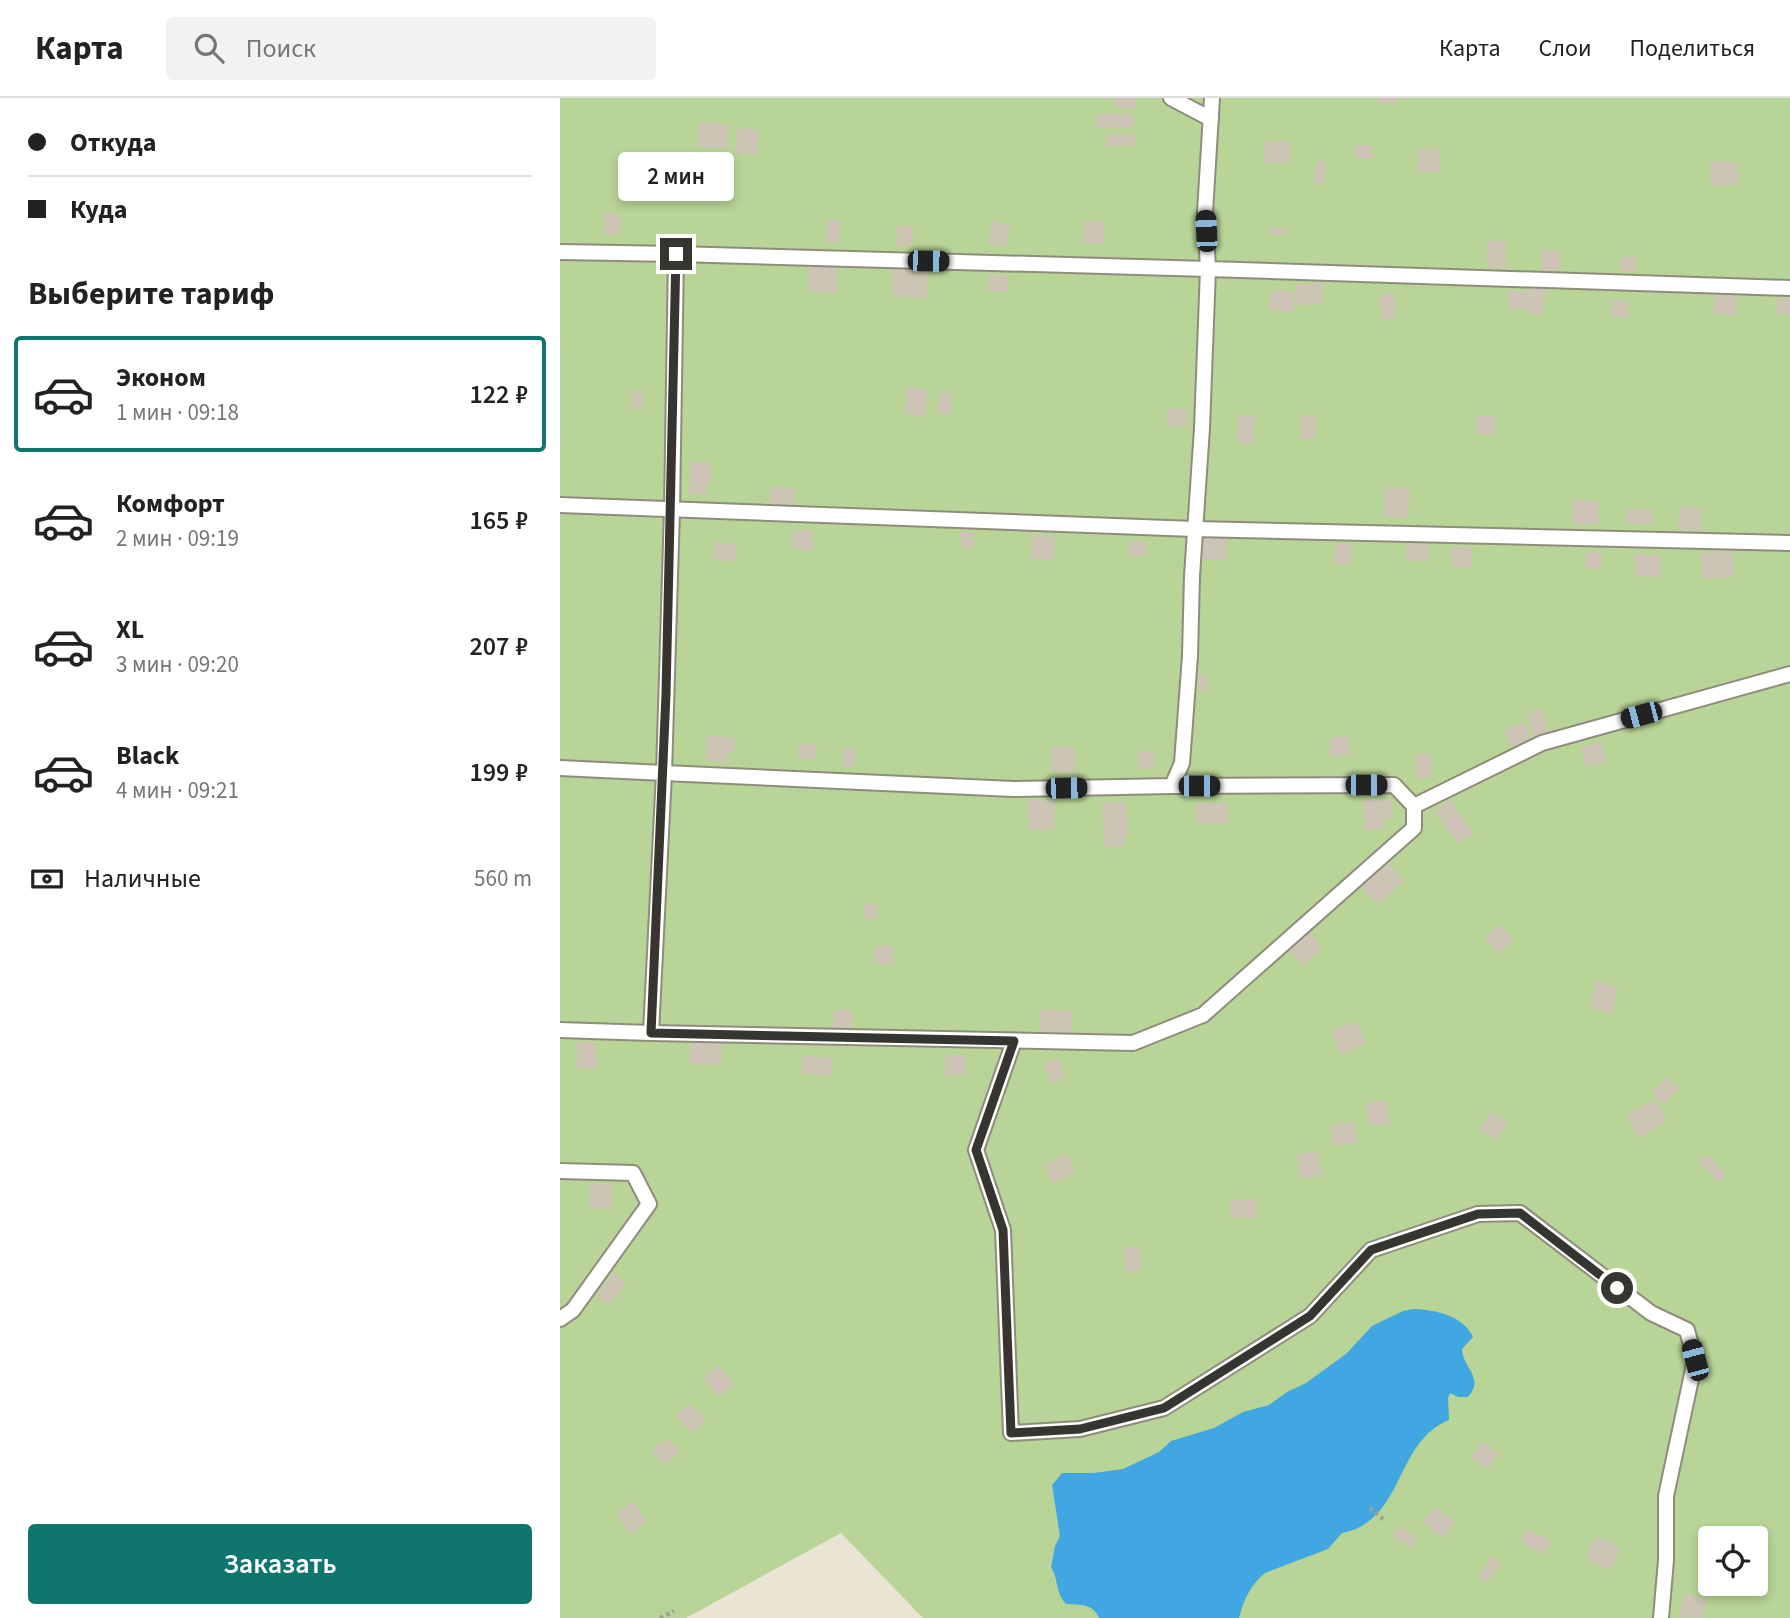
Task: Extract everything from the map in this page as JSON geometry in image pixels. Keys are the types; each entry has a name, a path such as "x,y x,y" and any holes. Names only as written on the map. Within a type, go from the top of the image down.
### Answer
{"lane":[{"path":"1171,98 1211,119"},
{"path":"1172,786 1182,763 1190,656 1202,428 1208,269 1205,212 1212,98"},
{"path":"560,252 1790,288"},
{"path":"651,1033 664,773 676,254"},
{"path":"560,505 1195,529 1790,543"},
{"path":"1414,806 1542,743 1790,674"},
{"path":"560,768 1013,789 1394,785 1414,806 1414,828 1203,1015 1133,1043 560,1030"},
{"path":"1014,1041 976,1150 1003,1230 1011,1433 1080,1429 1164,1408 1310,1316 1371,1250 1478,1214 1520,1213 1651,1313 1687,1330 1695,1360 1666,1496 1666,1560 1661,1618"},
{"path":"560,1171 633,1173 649,1204 573,1310 560,1319"}],"path":[{"path":"1370,1508 1384,1520"},
{"path":"660,1618 674,1611"}],"green space":[{"path":"560,98 1790,98 1790,1618 923,1618 841,1533 686,1618 560,1618"}],"water":[{"path":"1414,1309 1448,1315 1463,1323 1473,1337 1462,1349 1474,1378 1473,1390 1468,1397 1458,1397 1450,1393 1449,1420 1431,1431 1418,1445 1378,1513 1362,1526 1342,1533 1328,1549 1265,1573 1248,1593 1239,1618 1099,1618 1090,1607 1066,1604 1060,1595 1051,1567 1060,1536 1052,1485 1062,1473 1123,1469 1159,1452 1171,1441 1214,1428 1243,1412 1269,1405 1346,1354 1372,1326 1403,1311"}],"building":[{"path":"1116,98 1136,98 1135,110 1115,107"},
{"path":"1379,98 1397,98 1397,104 1379,103"},
{"path":"1096,114 1133,114 1133,127 1096,128"},
{"path":"699,122 729,125 727,149 697,146"},
{"path":"737,128 759,130 757,155 735,153"},
{"path":"1107,134 1135,134 1135,146 1107,147"},
{"path":"1264,141 1290,141 1290,163 1265,163"},
{"path":"1356,144 1373,146 1371,159 1354,157"},
{"path":"1418,149 1440,149 1440,172 1418,172"},
{"path":"1317,160 1326,162 1323,185 1313,183"},
{"path":"1710,162 1737,162 1738,185 1711,186"},
{"path":"605,213 620,214 619,235 604,234"},
{"path":"827,219 841,220 840,243 826,242"},
{"path":"992,221 1010,224 1006,247 988,244"},
{"path":"1084,221 1104,221 1104,244 1083,244"},
{"path":"897,226 913,226 913,246 897,246"},
{"path":"1270,227 1286,228 1286,236 1269,234"},
{"path":"1487,241 1506,241 1506,268 1487,268"},
{"path":"1541,250 1561,250 1561,270 1542,270"},
{"path":"1620,257 1636,257 1636,272 1620,271"},
{"path":"809,266 837,266 837,293 808,292"},
{"path":"892,270 927,270 927,298 892,297"},
{"path":"989,274 1009,276 1008,292 988,291"},
{"path":"1322,283 1322,304 1296,305 1296,284"},
{"path":"1528,285 1545,285 1544,314 1528,314 1528,309 1508,309 1508,291 1528,291"},
{"path":"1270,291 1294,291 1294,311 1270,311"},
{"path":"1380,294 1395,294 1395,318 1381,318"},
{"path":"1715,296 1737,296 1737,315 1714,315"},
{"path":"1777,298 1790,298 1790,315 1777,314"},
{"path":"1611,300 1627,300 1627,317 1611,317"},
{"path":"907,387 927,389 925,417 905,414"},
{"path":"631,391 643,391 643,409 631,409"},
{"path":"939,392 953,393 951,414 937,413"},
{"path":"1167,409 1187,409 1188,426 1167,427"},
{"path":"1238,415 1255,415 1254,443 1237,442"},
{"path":"1301,415 1316,415 1316,438 1301,439"},
{"path":"1476,416 1495,416 1495,435 1475,434"},
{"path":"690,461 707,461 707,465 711,465 711,483 707,482 707,494 689,494"},
{"path":"771,487 794,488 794,510 770,509"},
{"path":"1385,487 1410,488 1408,518 1384,517"},
{"path":"1572,500 1598,500 1598,524 1572,524"},
{"path":"1680,506 1702,508 1700,531 1678,529"},
{"path":"1626,509 1652,509 1651,524 1626,523"},
{"path":"793,530 812,530 813,550 793,550"},
{"path":"960,532 973,532 974,548 961,548"},
{"path":"1032,535 1055,537 1054,559 1030,558"},
{"path":"1201,538 1227,538 1226,560 1200,560"},
{"path":"1129,541 1146,541 1146,556 1129,556"},
{"path":"714,542 736,543 735,561 713,560"},
{"path":"1336,543 1352,545 1350,566 1334,564"},
{"path":"1407,543 1430,545 1428,562 1405,560"},
{"path":"1451,547 1471,547 1472,568 1452,568"},
{"path":"1586,552 1602,552 1602,569 1586,569"},
{"path":"1733,552 1734,577 1702,579 1701,553"},
{"path":"1635,554 1660,555 1660,577 1635,576"},
{"path":"1198,674 1207,674 1208,692 1199,692"},
{"path":"1543,709 1548,732 1533,735 1528,713"},
{"path":"1525,722 1531,739 1510,747 1504,730"},
{"path":"707,736 735,737 734,752 728,752 728,762 706,760"},
{"path":"1330,737 1350,737 1350,756 1330,757"},
{"path":"799,742 817,744 815,759 798,758"},
{"path":"1601,742 1607,761 1586,767 1581,748"},
{"path":"843,747 856,748 854,767 842,767"},
{"path":"1051,747 1075,747 1075,772 1051,772"},
{"path":"1154,750 1155,769 1139,769 1138,751"},
{"path":"1431,754 1432,777 1416,778 1415,755"},
{"path":"1391,799 1392,818 1383,819 1383,829 1364,830 1363,800"},
{"path":"1028,800 1055,801 1054,829 1028,829"},
{"path":"1450,800 1474,833 1458,844 1434,811"},
{"path":"1126,802 1128,836 1124,837 1124,846 1104,847 1102,803"},
{"path":"1196,803 1227,803 1227,824 1196,824"},
{"path":"1388,863 1404,881 1377,905 1361,887"},
{"path":"864,903 877,904 877,918 864,918"},
{"path":"1499,924 1513,940 1498,954 1484,938"},
{"path":"1307,930 1323,947 1303,965 1287,948"},
{"path":"875,946 893,946 893,964 875,964"},
{"path":"1596,981 1618,987 1612,1013 1590,1008"},
{"path":"834,1010 852,1011 851,1030 833,1030"},
{"path":"1040,1010 1072,1011 1072,1033 1040,1032"},
{"path":"1357,1021 1366,1044 1340,1054 1331,1031"},
{"path":"577,1042 596,1042 597,1068 577,1069"},
{"path":"690,1042 722,1042 722,1065 690,1064"},
{"path":"945,1055 966,1055 966,1076 945,1075"},
{"path":"803,1056 832,1058 831,1076 802,1074"},
{"path":"1058,1058 1066,1078 1051,1083 1043,1064"},
{"path":"1666,1077 1679,1088 1665,1104 1652,1093"},
{"path":"1654,1099 1667,1120 1639,1138 1626,1116"},
{"path":"1386,1100 1389,1124 1369,1126 1366,1103"},
{"path":"1491,1111 1508,1122 1496,1140 1479,1130"},
{"path":"1354,1122 1357,1143 1333,1146 1330,1125"},
{"path":"1318,1151 1322,1176 1301,1179 1297,1155"},
{"path":"1068,1154 1076,1173 1052,1183 1044,1165"},
{"path":"1708,1154 1727,1174 1718,1182 1699,1162"},
{"path":"589,1184 612,1184 612,1209 589,1209"},
{"path":"1230,1199 1257,1199 1257,1218 1230,1218"},
{"path":"1139,1246 1143,1270 1127,1273 1123,1248"},
{"path":"613,1273 626,1283 609,1305 596,1295"},
{"path":"719,1365 734,1384 719,1397 703,1378"},
{"path":"689,1403 706,1420 692,1433 676,1417"},
{"path":"668,1439 680,1451 665,1465 651,1451 660,1442 662,1445"},
{"path":"1482,1441 1499,1453 1488,1469 1471,1457"},
{"path":"633,1502 647,1521 630,1534 616,1514"},
{"path":"1434,1507 1455,1521 1443,1538 1422,1523"},
{"path":"1400,1526 1417,1538 1409,1548 1393,1536"},
{"path":"1528,1529 1551,1541 1543,1555 1520,1542"},
{"path":"1596,1536 1621,1548 1610,1570 1585,1558"},
{"path":"1492,1556 1501,1563 1487,1583 1478,1576"},
{"path":"1685,1594 1707,1600 1702,1618 1679,1617"}],"route":[{"path":"676,254 664,773 651,1033 1014,1041 976,1150 1003,1230 1011,1433 1080,1429 1164,1408 1310,1316 1371,1250 1478,1214 1520,1213 1617,1288"}]}
